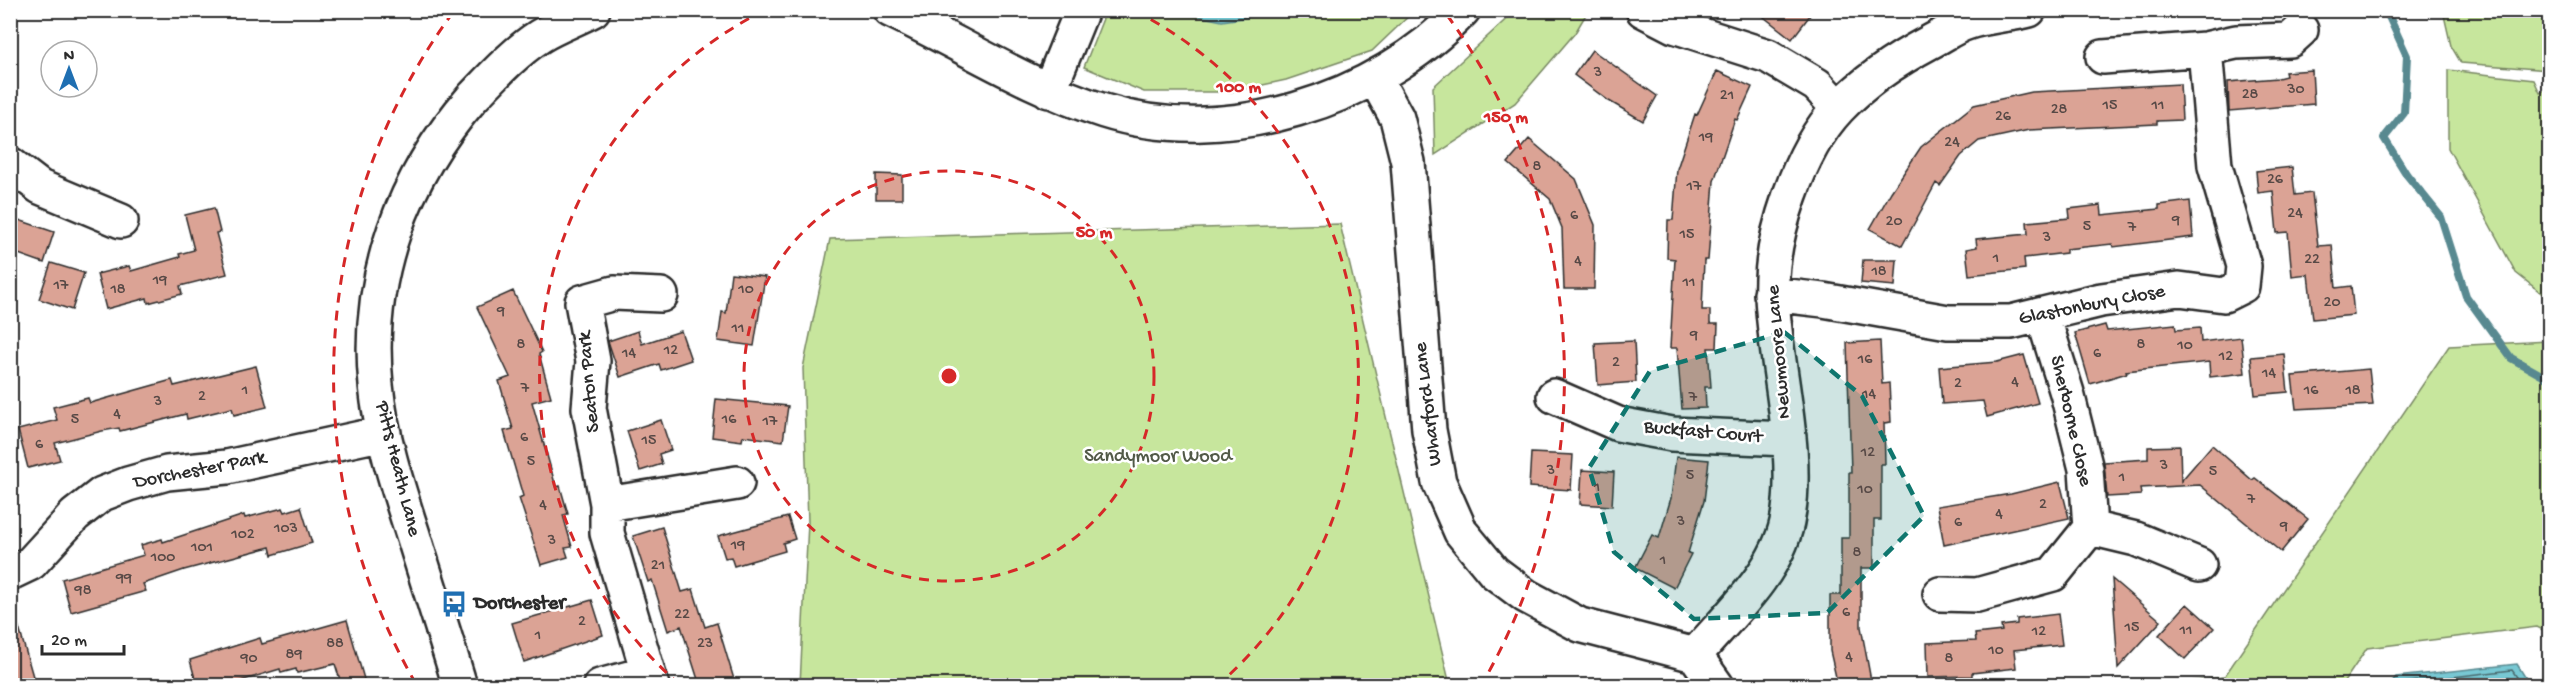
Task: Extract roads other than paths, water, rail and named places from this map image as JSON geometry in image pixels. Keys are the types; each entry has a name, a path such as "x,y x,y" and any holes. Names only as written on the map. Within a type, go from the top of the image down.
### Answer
{"street":[{"name":"Pitts Heath Lane","path":"460,686 399,492 384,433 376,385 374,339 381,272 401,208 426,159 454,119 493,76 540,36 593,10"},
{"path":"890,10 939,33 1048,91 1106,112 1169,123 1241,121 1312,106 1375,78 1447,27 1463,10"},
{"path":"1048,91 1082,10"},
{"path":"1643,10 1674,26 1768,56 1817,85 1839,108"},
{"name":"Newmoore Lane","path":"1695,655 1751,590 1773,558 1787,523 1791,481 1771,294 1778,233 1794,182 1814,141 1839,108 1900,57 1966,23 2029,10"},
{"path":"2103,57 2205,49 2236,42 2290,40 2301,30"},
{"name":"Glastonbury Close","path":"1771,294 1823,300 1948,322 2011,322 2101,300 2179,288 2224,295 2242,286 2244,266 2215,166 2205,49"},
{"name":"Wharford Lane","path":"1375,78 1397,118 1408,162 1429,430 1439,482 1461,532 1494,572 1526,596 1580,625 1695,655"},
{"path":"10,164 40,187 121,222"},
{"name":"Seaton Park","path":"600,686 650,679 607,533 607,504 589,408 592,362 582,302 614,293 660,295"},
{"name":"Sherborne Close","path":"2043,316 2067,393 2086,469 2090,528"},
{"name":"Buckfast Court","path":"1554,396 1618,424 1661,432 1735,439 1787,439"},
{"name":"Dorchester Park","path":"10,573 31,564 75,515 102,494 128,484 167,473 227,467 384,433"},
{"path":"607,504 737,483"},
{"path":"1940,594 1977,595 2053,574 2090,528 2136,539 2199,565"},
{"path":"1695,655 1717,686"}],"water":[{"path":"1173,11 1290,11 1222,21"},
{"path":"2517,664 2530,685 2389,685 2396,677"}],"waterway":[{"path":"2386,10 2407,56 2404,113 2384,138 2407,175 2441,217 2466,296 2511,358 2550,380"}],"place":[{"name":"Dorchester","path":"454,604"}],"park label":[{"name":"Sandymoor Wood","path":"1158,457"}]}
